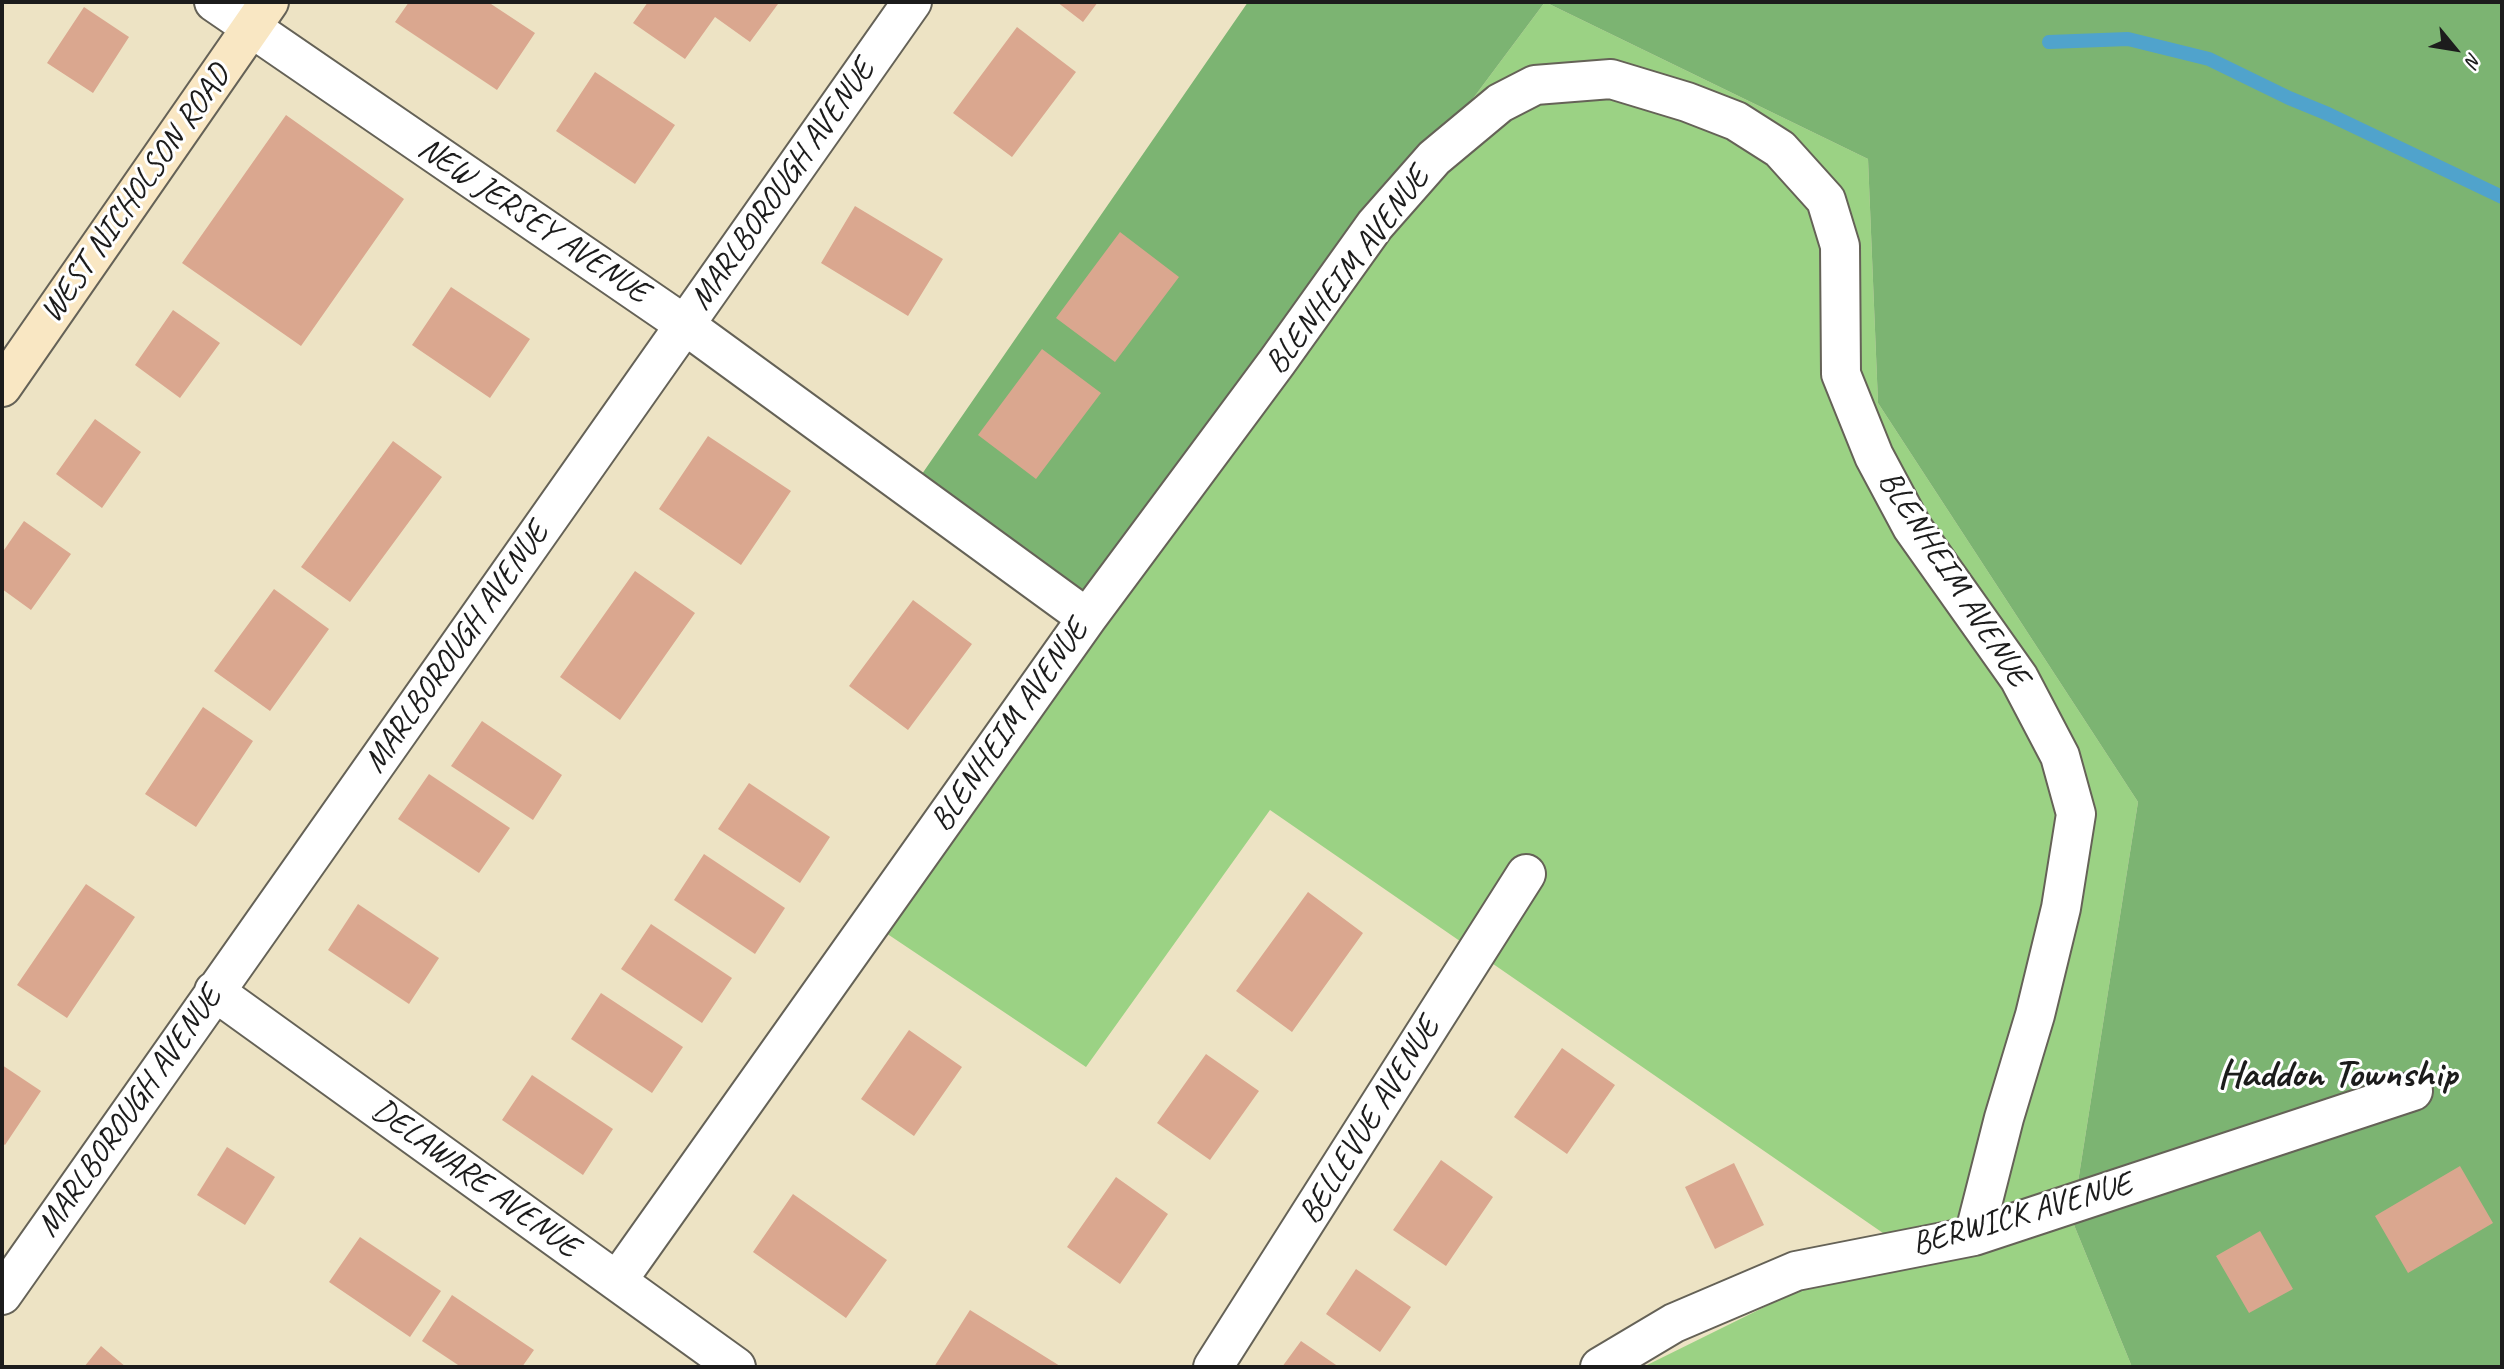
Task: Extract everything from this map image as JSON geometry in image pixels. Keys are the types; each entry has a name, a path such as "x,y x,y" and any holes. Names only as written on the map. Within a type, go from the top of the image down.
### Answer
{"main road":[{"name":"WEST NICHOLSON ROAD","path":"2,387 260,15"}],"street":[{"name":"NEW JERSEY AVENUE","path":"214,2 260,15 1087,618"},
{"name":"MARLBOROUGH AVENUE","path":"2,1295 912,2"},
{"name":"BLENHEIM AVENUE","path":"617,1281 1087,618 1278,362 1375,225 1434,158 1500,103 1535,85 1611,79 1687,102 1737,121 1780,149 1826,200 1840,246 1841,374 1874,456 1912,527 2020,678 2060,756 2076,814 2060,908 2035,1015 2004,1118 1974,1236"},
{"name":"BELLEVUE AVENUE","path":"1213,1367 1526,874"},
{"name":"DELAWARE AVENUE","path":"215,991 736,1367"},
{"name":"BERWICK AVENUE","path":"1600,1367 1674,1324 1796,1271 1974,1236 2413,1091"}],"green space":[{"path":"1248,2 1545,2 1086,617 904,500"},
{"path":"1545,2 1868,159 1878,403 2138,802 2072,1220 2132,1367 1643,1367 1896,1242 1270,810 1086,1067 871,923 1086,617"},
{"path":"1545,2 2502,2 2502,1367 2132,1367 2072,1220 2138,802 1878,403 1868,159"}],"building":[{"path":"409,2 488,2 535,33 497,90 395,22"},
{"path":"648,2 778,4 750,42 715,17 685,59 633,23"},
{"path":"1057,2 1098,2 1083,22"},
{"path":"84,7 129,37 93,93 47,63"},
{"path":"1017,27 1076,72 1012,157 953,113"},
{"path":"595,72 675,125 635,184 556,131"},
{"path":"286,115 404,199 301,346 182,263"},
{"path":"855,206 943,259 908,316 821,263"},
{"path":"1120,232 1179,277 1115,362 1056,318"},
{"path":"451,287 530,339 490,398 412,345"},
{"path":"173,310 220,343 180,398 135,365"},
{"path":"1042,349 1101,393 1036,479 978,435"},
{"path":"95,419 141,452 102,508 56,474"},
{"path":"708,436 791,491 741,565 659,509"},
{"path":"393,441 442,477 350,602 301,567"},
{"path":"24,521 71,554 31,610 2,589 2,553"},
{"path":"635,571 695,613 620,720 560,677"},
{"path":"274,589 329,629 270,711 214,671"},
{"path":"913,600 972,644 908,730 849,686"},
{"path":"203,707 253,741 196,827 145,794"},
{"path":"482,721 562,775 533,820 451,766"},
{"path":"429,774 510,828 479,873 398,819"},
{"path":"749,783 830,837 800,883 718,829"},
{"path":"704,854 785,908 755,954 674,900"},
{"path":"86,884 135,917 67,1018 17,985"},
{"path":"1308,892 1363,933 1292,1032 1236,991"},
{"path":"358,904 439,958 409,1004 328,950"},
{"path":"651,924 732,978 702,1023 621,969"},
{"path":"601,993 683,1047 652,1093 571,1039"},
{"path":"909,1030 962,1067 914,1136 861,1099"},
{"path":"1562,1048 1615,1085 1567,1154 1514,1117"},
{"path":"1206,1054 1259,1091 1210,1160 1157,1123"},
{"path":"2,1065 41,1091 5,1145 2,1143"},
{"path":"532,1075 613,1129 583,1175 502,1120"},
{"path":"227,1147 275,1177 245,1225 197,1195"},
{"path":"1441,1160 1493,1197 1446,1266 1393,1230"},
{"path":"1734,1163 1764,1225 1715,1249 1685,1187"},
{"path":"2460,1166 2493,1223 2408,1273 2375,1216"},
{"path":"1116,1177 1168,1214 1120,1284 1067,1247"},
{"path":"793,1194 887,1260 846,1318 753,1252"},
{"path":"2260,1231 2293,1289 2249,1313 2216,1256"},
{"path":"360,1237 441,1291 410,1337 329,1282"},
{"path":"1356,1269 1411,1307 1380,1352 1326,1314"},
{"path":"452,1295 534,1350 522,1367 461,1367 422,1341"},
{"path":"970,1310 1060,1366 934,1367"},
{"path":"1301,1341 1339,1367 1282,1367"},
{"path":"101,1346 126,1367 84,1367"}],"waterway":[{"path":"2049,42 2128,39 2209,59 2502,197"}],"district":[{"name":"Haddon Township","path":"2337,1076"}]}
